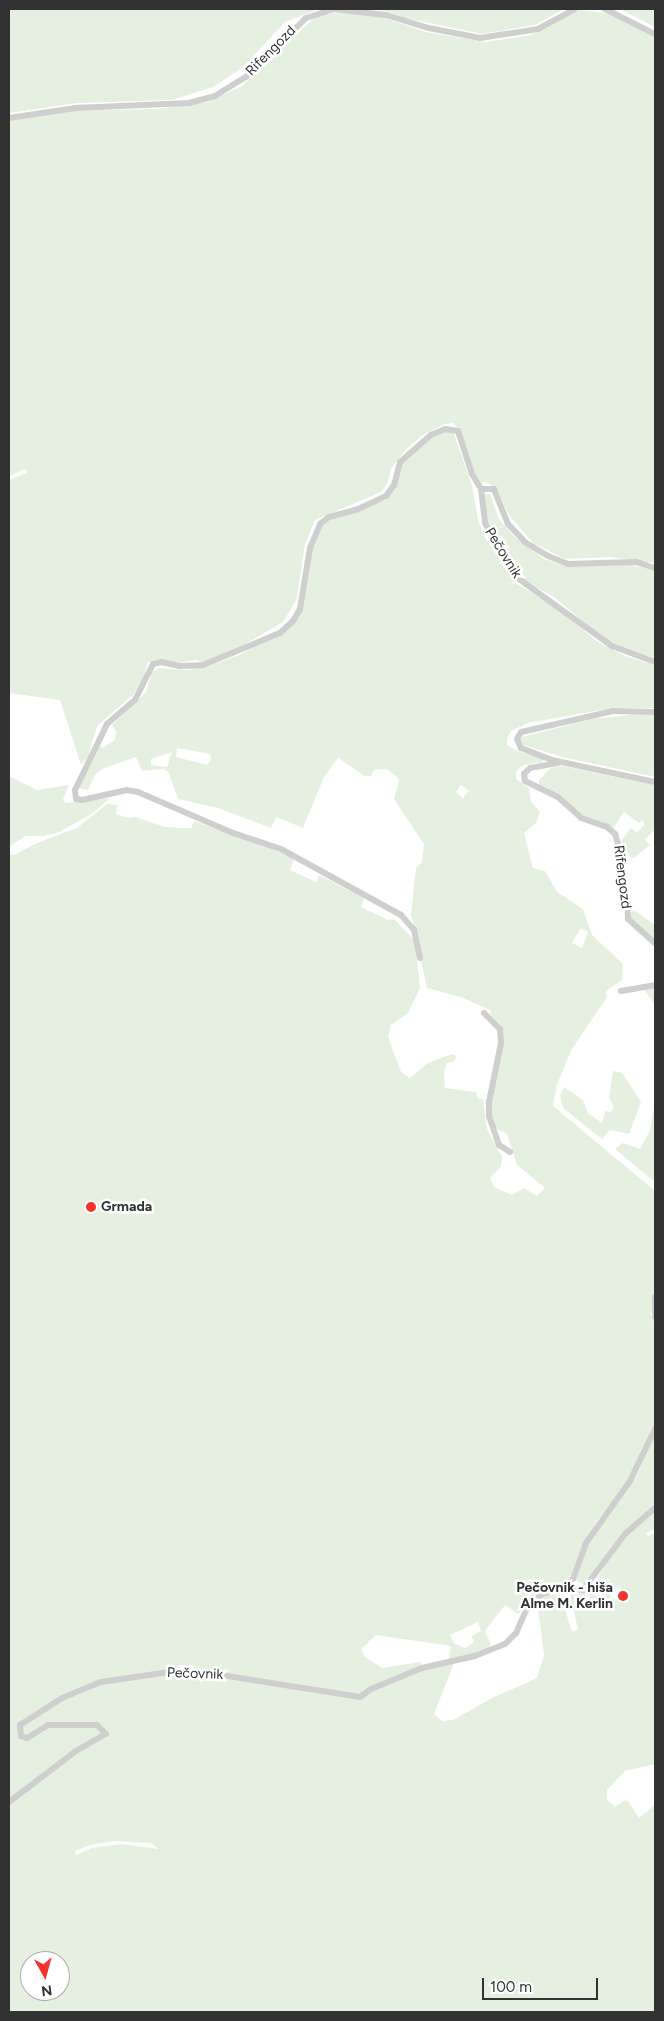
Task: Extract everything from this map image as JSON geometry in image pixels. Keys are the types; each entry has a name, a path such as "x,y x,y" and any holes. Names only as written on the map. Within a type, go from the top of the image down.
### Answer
{"street":[{"name":"Rifengozd","path":"9,118 20,114 189,103 215,96 246,77 306,18 334,9 386,14 429,28 480,38 538,29 575,9"},
{"path":"605,9 655,34"},
{"path":"420,958 414,930 400,915 281,850 232,833 138,792 127,790 82,800 75,796 79,779 107,724 135,700 154,664 161,662 180,666 204,665 280,633 300,609 310,548 320,524 329,517 356,510 386,496 394,485 397,468 431,435 451,428 458,431 472,474 481,489"},
{"name":"Pečovnik","path":"655,568 636,562 568,564 548,556 525,542 508,524 494,488 481,489 485,523 511,569 524,584 550,599 612,646 655,662"},
{"path":"655,712 613,711 521,732 517,739 521,748 562,762 655,782"},
{"name":"Rifengozd","path":"562,762 530,768 524,774 525,781 558,797 581,818 607,827 615,834 621,852 621,876 628,900 628,919 655,943"},
{"path":"621,991 655,985"},
{"path":"484,1013 500,1029 502,1043 489,1102 489,1116 499,1145 510,1152"},
{"path":"655,1297 655,1317"},
{"name":"Pečovnik","path":"563,1588 573,1579 586,1543 630,1481 655,1429"},
{"name":"Pečovnik","path":"9,1802 76,1751 106,1734 97,1726 48,1725 27,1738 21,1736 20,1726 62,1698 101,1682 169,1672 215,1674 360,1697 371,1689 422,1668 476,1656 505,1644 516,1633 528,1606 542,1594 563,1588 583,1590 590,1584 625,1534 655,1508"}],"green space":[{"path":"9,9 319,9 285,22 242,68 213,87 172,100 78,103 9,113"},
{"path":"377,9 564,9 535,25 482,34 410,19"},
{"path":"620,9 655,9 655,28 651,25"},
{"path":"580,10 607,13 639,26 655,38 655,563 610,557 565,559 533,543 509,515 496,488 486,482 478,483 459,430 453,423 445,424 423,435 407,448 391,469 387,484 381,492 315,520 305,544 297,599 283,622 237,649 203,663 196,660 172,664 160,659 148,662 143,681 132,696 97,726 88,757 81,765 60,700 9,693 9,480 27,473 25,469 9,476 9,121 60,111 157,109 208,102 242,86 313,19 326,14 349,11 373,14 426,32 485,42 531,35"},
{"path":"453,431 472,485 478,520 485,538 515,583 551,603 598,642 625,656 655,665 655,708 612,708 528,723 511,731 507,739 507,745 517,751 543,758 543,762 523,765 516,771 516,779 529,788 531,802 540,812 536,823 524,833 533,868 545,871 557,892 583,909 592,935 623,964 622,980 606,991 607,997 572,1049 557,1084 553,1106 655,1191 655,1288 651,1315 655,1324 655,1422 648,1445 621,1492 599,1518 585,1541 568,1582 543,1592 518,1614 505,1605 485,1631 491,1644 484,1652 449,1660 451,1646 376,1635 361,1649 364,1656 382,1668 420,1662 422,1666 364,1690 361,1694 419,1670 454,1663 434,1714 443,1721 453,1720 492,1698 537,1678 544,1655 537,1600 553,1591 595,1590 598,1577 621,1541 655,1511 655,1529 646,1533 648,1536 655,1533 655,1764 625,1771 607,1790 607,1800 615,1807 625,1800 629,1802 639,1818 655,1805 655,2012 9,2012 9,854 14,855 37,843 77,828 107,804 117,805 116,814 129,818 136,817 165,827 182,828 191,828 194,821 270,848 294,859 290,870 316,882 319,875 364,898 361,907 388,920 394,919 415,941 420,988 408,1013 391,1025 388,1037 401,1072 410,1078 428,1063 452,1054 456,1056 455,1061 447,1063 444,1073 445,1088 476,1092 478,1099 483,1099 487,1129 502,1157 501,1166 490,1178 494,1187 512,1195 524,1188 537,1196 545,1188 517,1165 507,1134 496,1128 489,1116 502,1026 491,1015 490,1010 461,997 427,988 411,914 416,868 422,862 424,844 394,799 399,781 396,776 387,769 374,770 371,776 365,776 338,758 324,777 303,828 276,817 271,828 218,808 178,799 169,773 164,769 142,771 136,757 102,769 95,775 88,790 79,788 98,744 103,748 115,740 116,731 112,725 146,692 152,672 159,668 188,670 208,666 239,655 274,636 301,611 310,547 319,524 386,500 392,493 397,468 437,433","holes":["177,748 210,754 211,759 207,765 176,757","172,752 167,767 151,765 151,759","461,785 469,791 463,798 456,792","581,928 588,932 582,948 572,943","611,1585 630,1592 628,1603 610,1598","568,1593 578,1630 572,1631 560,1595","478,1622 481,1631 471,1636 474,1642 465,1648 454,1643 450,1635","115,1841 151,1843 159,1849 121,1844 92,1848 76,1855 75,1851 90,1845"]},
{"path":"490,494 499,519 515,537 544,559 565,566 631,565 655,570 655,658 627,650 600,636 554,597 521,579 488,522 482,497"},
{"path":"640,714 655,715 655,777 562,757 523,745 520,741 522,737 592,719"},
{"path":"562,766 655,785 655,829 645,840 650,845 634,858 630,857 621,841 631,828 637,833 645,824 642,820 639,823 624,812 613,829 581,816 539,785 539,780 551,768"},
{"path":"9,776 37,790 69,785 63,799 66,803 110,798 93,813 59,832 43,836 25,836 9,847"},
{"path":"634,910 655,925 655,939 631,921 629,914"},
{"path":"655,986 655,1005 643,988"},
{"path":"613,1071 622,1073 641,1102 629,1134 610,1130 602,1139 563,1108 560,1095 564,1087 583,1100 588,1113 602,1123 605,1111 611,1112 614,1107 609,1097"},
{"path":"655,1102 655,1182 615,1149 623,1143 640,1149 650,1130"},
{"path":"655,1434 655,1506 622,1534 585,1585 576,1580 576,1576 589,1540 637,1475"}],"place":[{"name":"Grmada","path":"91,1207"},
{"name":"Pečovnik - hiša Alme M. Kerlin","path":"623,1596"}]}
